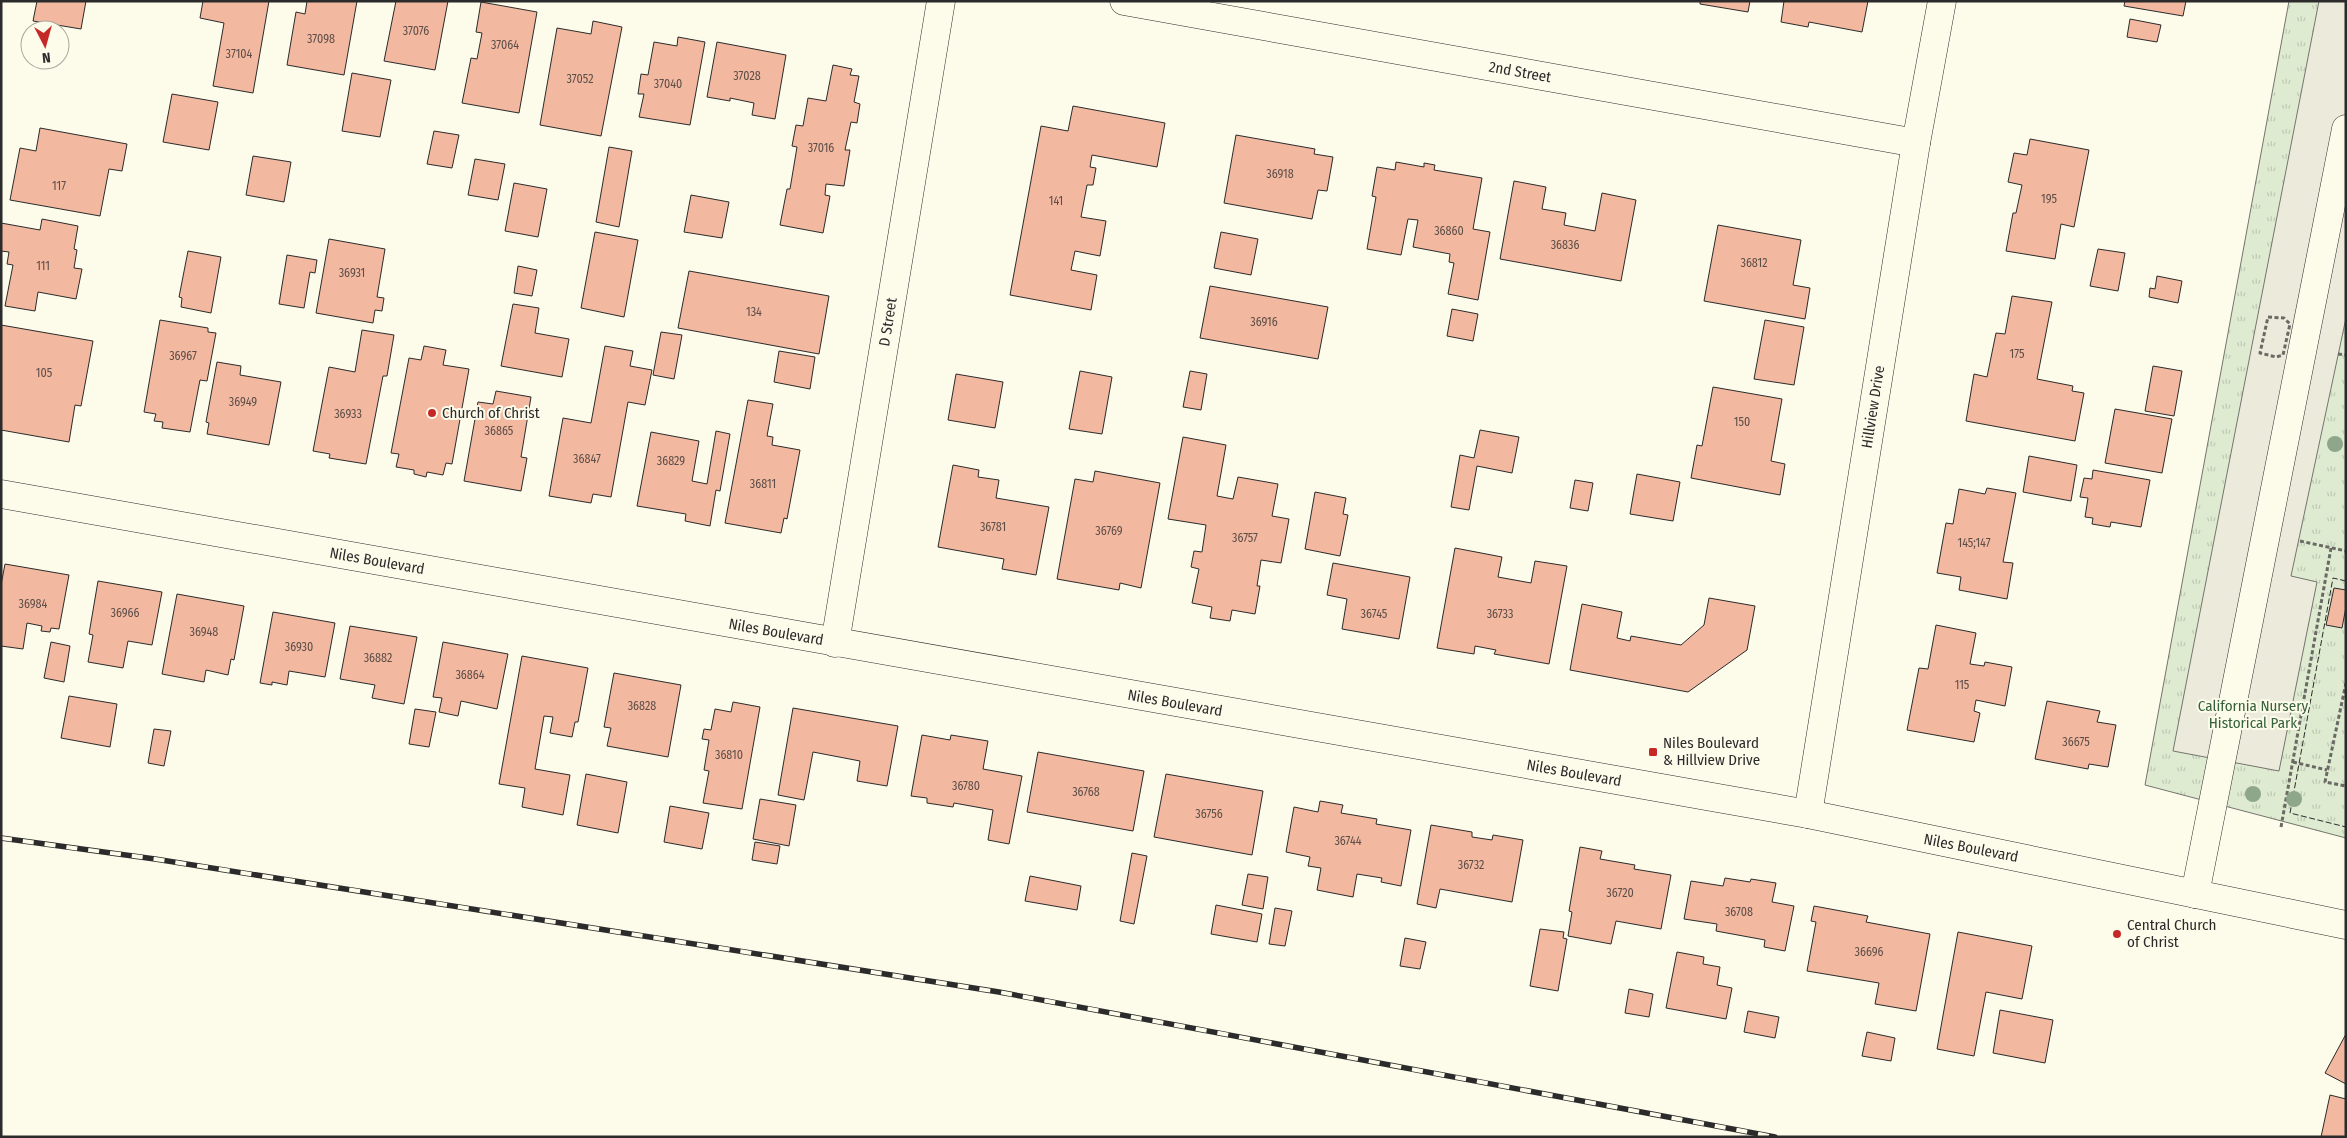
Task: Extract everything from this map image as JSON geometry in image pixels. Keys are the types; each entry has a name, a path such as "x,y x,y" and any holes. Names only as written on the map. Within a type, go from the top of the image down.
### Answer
{"main road":[{"name":"D Street","path":"835,643 941,1"},
{"name":"2nd Street","path":"1124,1 1916,143"},
{"name":"Hillview Drive","path":"1808,814 1916,143 1942,1"},
{"path":"2195,894 2346,129"},
{"name":"Niles Boulevard","path":"1,494 1808,814 2346,925"}],"path":[{"path":"2338,354 2346,355"},
{"path":"2299,540 2346,551"},
{"path":"2281,827 2331,548"},
{"path":"2346,683 2325,782 2346,786"},
{"path":"2293,762 2327,770"}],"green space":[{"name":"California Nursery Historical Park","path":"2289,1 2346,1 2346,838 2145,785"}],"shaded area":[{"path":"2319,1 2346,1 2346,318 2291,576 2317,582 2279,771 2173,751"}],"building":[{"path":"37,1 86,1 81,29 70,27 70,20 33,20"},
{"path":"203,1 269,1 253,93 213,86 224,23 200,18"},
{"path":"307,1 357,1 344,75 287,65 296,12 305,14"},
{"path":"396,1 448,1 435,70 384,61"},
{"path":"1700,1 1750,1 1748,12 1700,4"},
{"path":"1784,1 1868,1 1862,32 1809,22 1808,27 1781,22"},
{"path":"2125,1 2186,1 2183,16 2124,6"},
{"path":"481,2 537,12 519,113 462,103 471,58 477,59 482,33 476,32"},
{"path":"2130,19 2161,25 2157,42 2127,37"},
{"path":"593,21 622,27 601,136 540,125 557,28 591,34"},
{"path":"678,37 705,42 690,125 639,117 644,94 638,94 641,74 648,75 654,42 677,46"},
{"path":"717,42 786,55 775,119 752,115 754,103 730,98 730,101 707,97"},
{"path":"833,65 852,69 850,75 859,76 854,102 860,104 857,123 851,122 845,150 850,150 844,186 826,184 825,195 830,196 823,233 780,225 787,189 790,189 797,147 792,146 796,125 803,126 808,98 826,101"},
{"path":"352,73 391,80 380,137 342,131"},
{"path":"172,94 218,102 209,150 163,142"},
{"path":"1073,106 1165,123 1157,167 1092,155 1090,167 1096,168 1093,185 1087,185 1081,217 1106,221 1100,256 1075,251 1071,270 1097,275 1091,310 1010,295 1041,126 1068,131"},
{"path":"40,128 127,144 122,171 109,169 100,216 10,200 20,148 36,151"},
{"path":"434,131 459,135 452,168 427,164"},
{"path":"1236,135 1315,149 1314,154 1333,157 1327,191 1318,190 1312,219 1224,203"},
{"path":"2030,139 2089,150 2074,227 2061,224 2055,259 2006,251 2013,213 2016,213 2022,185 2008,182 2014,153 2027,155"},
{"path":"609,147 632,151 619,227 596,222"},
{"path":"253,156 291,162 284,202 246,195"},
{"path":"475,159 505,164 498,200 468,195"},
{"path":"1396,162 1424,167 1424,163 1435,165 1434,170 1482,178 1473,229 1490,232 1478,300 1448,294 1454,263 1449,262 1450,254 1413,247 1418,220 1408,219 1401,255 1367,249 1376,197 1372,196 1377,167 1395,170"},
{"path":"1514,181 1546,187 1542,209 1566,213 1564,225 1595,231 1602,193 1636,200 1621,281 1500,259"},
{"path":"514,183 547,189 538,237 505,231"},
{"path":"691,195 729,202 722,238 684,232"},
{"path":"42,219 78,226 74,249 77,250 74,268 82,269 76,299 38,292 35,311 5,306 13,265 7,264 9,252 1,251 1,223 40,230"},
{"path":"1718,225 1801,240 1793,285 1810,288 1805,319 1704,301"},
{"path":"595,232 638,240 624,317 581,308"},
{"path":"1221,232 1258,239 1251,275 1214,268"},
{"path":"329,239 385,249 377,297 384,298 382,311 375,310 373,323 316,313"},
{"path":"2098,249 2125,253 2118,291 2090,286"},
{"path":"188,251 221,257 211,313 181,307 182,298 179,297"},
{"path":"287,255 317,260 315,273 310,272 304,308 279,304"},
{"path":"518,266 537,270 532,296 514,293"},
{"path":"689,271 829,296 819,354 678,328"},
{"path":"2157,276 2182,281 2178,303 2149,297 2150,288 2155,289"},
{"path":"1210,286 1328,307 1318,359 1200,338"},
{"path":"2012,296 2052,302 2037,379 2073,386 2072,391 2084,393 2075,441 1966,421 1974,374 1987,377 1996,333 2005,334"},
{"path":"513,304 539,308 535,333 569,339 562,377 501,366"},
{"path":"1452,309 1478,314 1473,341 1447,336"},
{"path":"160,320 208,328 208,332 216,333 207,381 200,380 190,432 162,428 163,422 154,421 156,414 144,412"},
{"path":"1765,320 1804,327 1794,385 1754,379"},
{"path":"1,325 93,341 81,406 75,405 69,442 1,430"},
{"path":"362,330 394,335 387,376 383,376 366,464 329,458 330,454 313,451 329,367 355,372"},
{"path":"661,332 682,335 674,379 653,375"},
{"path":"424,346 446,350 443,365 469,369 452,464 446,463 443,475 427,472 426,477 414,474 414,470 396,467 399,454 391,453 409,358 421,360"},
{"path":"605,346 633,351 630,366 652,370 645,405 628,402 611,497 593,494 591,503 549,496 563,418 591,423"},
{"path":"779,351 815,357 810,389 774,382"},
{"path":"217,362 241,366 240,375 281,382 269,445 207,434 209,423 206,422"},
{"path":"2153,366 2182,371 2174,416 2145,411"},
{"path":"1080,371 1112,377 1102,434 1069,429"},
{"path":"1190,371 1207,374 1201,410 1183,407"},
{"path":"956,374 1003,382 995,428 948,420"},
{"path":"1713,387 1782,399 1771,461 1785,464 1780,495 1691,478 1697,445 1702,446"},
{"path":"496,391 531,397 521,457 527,458 521,491 464,481 478,402 493,404"},
{"path":"748,400 773,404 767,436 773,437 772,445 800,450 787,519 784,518 781,533 725,523"},
{"path":"2115,409 2172,419 2162,473 2105,463"},
{"path":"1480,430 1519,437 1512,473 1477,466 1469,510 1451,507 1460,455 1474,458"},
{"path":"716,431 730,434 720,491 716,490 710,526 685,521 686,514 637,506 651,432 699,441 692,481 707,484"},
{"path":"1183,437 1226,445 1217,496 1233,499 1238,477 1278,484 1272,516 1289,519 1281,563 1261,560 1257,586 1260,586 1255,614 1232,610 1230,621 1210,618 1212,607 1192,603 1199,569 1191,567 1194,551 1202,552 1206,525 1168,519"},
{"path":"2029,456 2077,465 2071,501 2023,492"},
{"path":"953,465 979,470 978,477 999,480 996,498 1049,507 1036,575 1002,569 1004,559 938,547"},
{"path":"2093,470 2150,480 2141,527 2111,522 2110,527 2092,524 2093,518 2085,517 2088,498 2080,497 2084,478 2092,479"},
{"path":"1095,471 1160,483 1141,588 1120,583 1119,590 1057,579 1075,479 1093,482"},
{"path":"1637,474 1680,482 1673,521 1630,514"},
{"path":"1575,480 1593,483 1588,511 1570,508"},
{"path":"1987,488 2016,493 2003,562 2013,563 2007,599 1959,590 1961,577 1937,573 1946,523 1953,524 1959,489 1985,494"},
{"path":"1315,492 1346,498 1343,514 1348,515 1340,556 1305,549"},
{"path":"1455,548 1502,557 1498,577 1531,583 1535,561 1567,566 1549,664 1494,654 1496,650 1475,646 1474,654 1437,648"},
{"path":"1333,563 1410,577 1399,639 1342,629 1347,599 1327,595"},
{"path":"5,564 69,575 59,629 51,628 50,632 41,631 42,626 27,623 23,649 1,646 1,585"},
{"path":"98,581 162,592 152,645 128,641 123,668 88,662 93,635 89,634"},
{"path":"2334,588 2346,590 2346,607 2342,628 2326,625"},
{"path":"177,594 244,606 234,660 231,659 228,675 206,670 204,682 162,674"},
{"path":"1709,598 1755,606 1747,650 1688,692 1570,670 1582,604 1622,612 1617,638 1630,641 1631,636 1681,645 1704,625"},
{"path":"273,612 335,623 325,677 289,671 287,685 272,682 272,685 260,683"},
{"path":"1936,625 1976,633 1970,664 1984,666 1985,662 2012,667 2005,706 1976,700 1974,711 1980,713 1974,742 1907,730 1919,668 1928,669"},
{"path":"350,626 417,637 404,704 372,698 375,685 340,679"},
{"path":"51,642 70,646 64,682 44,678"},
{"path":"443,642 508,654 497,709 461,701 458,716 439,712 442,698 433,697"},
{"path":"522,656 588,668 578,722 575,722 572,737 550,733 553,717 544,716 535,769 570,775 563,815 522,807 525,788 499,784"},
{"path":"614,673 681,685 668,757 607,746 611,728 604,727"},
{"path":"69,696 117,704 110,747 61,738"},
{"path":"2047,701 2100,711 2097,722 2116,725 2108,767 2089,764 2088,769 2035,759"},
{"path":"733,702 760,707 742,809 703,803 709,771 704,770 709,740 702,739 704,729 711,730 715,709 731,712"},
{"path":"793,708 898,726 887,786 857,781 860,761 813,752 804,800 778,795"},
{"path":"415,709 436,712 429,747 409,744"},
{"path":"154,729 171,731 164,766 148,763"},
{"path":"922,735 950,740 951,735 988,741 983,769 1022,776 1009,844 988,840 993,810 954,803 953,807 927,803 927,798 911,796"},
{"path":"1038,752 1144,771 1133,831 1027,812"},
{"path":"586,774 627,782 618,833 577,825"},
{"path":"1166,774 1263,791 1252,855 1154,837"},
{"path":"760,799 796,805 789,846 753,839"},
{"path":"1320,801 1343,805 1341,813 1377,819 1376,824 1411,830 1401,886 1381,882 1382,878 1357,874 1353,897 1317,890 1321,868 1308,866 1310,857 1286,852 1294,807 1318,812"},
{"path":"670,806 709,813 702,849 664,842"},
{"path":"1431,825 1472,832 1472,837 1492,840 1493,835 1523,840 1512,902 1440,889 1436,908 1417,904"},
{"path":"755,842 780,846 777,864 752,860"},
{"path":"1580,847 1602,851 1600,859 1635,865 1634,869 1671,875 1661,929 1616,921 1611,944 1568,936 1572,912 1569,911"},
{"path":"1132,853 1147,856 1134,924 1120,921"},
{"path":"1248,874 1268,877 1263,909 1242,905"},
{"path":"1030,876 1081,886 1077,910 1025,901"},
{"path":"1725,878 1750,882 1751,879 1776,883 1772,902 1794,906 1785,951 1764,947 1765,940 1716,931 1717,924 1684,919 1691,881 1723,886"},
{"path":"1216,905 1262,914 1257,942 1211,934"},
{"path":"1814,906 1868,916 1866,922 1930,934 1916,1011 1875,1004 1879,983 1807,971 1816,922 1811,921"},
{"path":"1275,908 1292,911 1285,946 1269,944"},
{"path":"1540,929 1564,932 1563,938 1567,939 1558,991 1530,986"},
{"path":"1958,932 2032,946 2022,999 1986,992 1974,1056 1937,1049"},
{"path":"1405,938 1426,942 1420,969 1400,966"},
{"path":"1677,952 1704,957 1703,964 1720,967 1717,985 1732,988 1726,1019 1666,1008"},
{"path":"1629,989 1653,994 1649,1017 1625,1013"},
{"path":"2000,1010 2053,1020 2045,1063 1993,1053"},
{"path":"1748,1011 1779,1017 1775,1038 1744,1032"},
{"path":"1867,1032 1895,1038 1891,1061 1862,1056"},
{"path":"2346,1034 2346,1084 2325,1073"},
{"path":"2330,1095 2346,1099 2346,1137 2321,1137"}],"railway":[{"path":"1,838 155,859 999,992 1775,1137"}],"fence":[{"path":"2346,581 2333,578 2290,813 2346,827"}],"place":[{"name":"Church of Christ","path":"432,413"},
{"name":"Niles Boulevard & Hillview Drive","path":"1653,752"},
{"name":"Central Church of Christ","path":"2117,934"}]}
